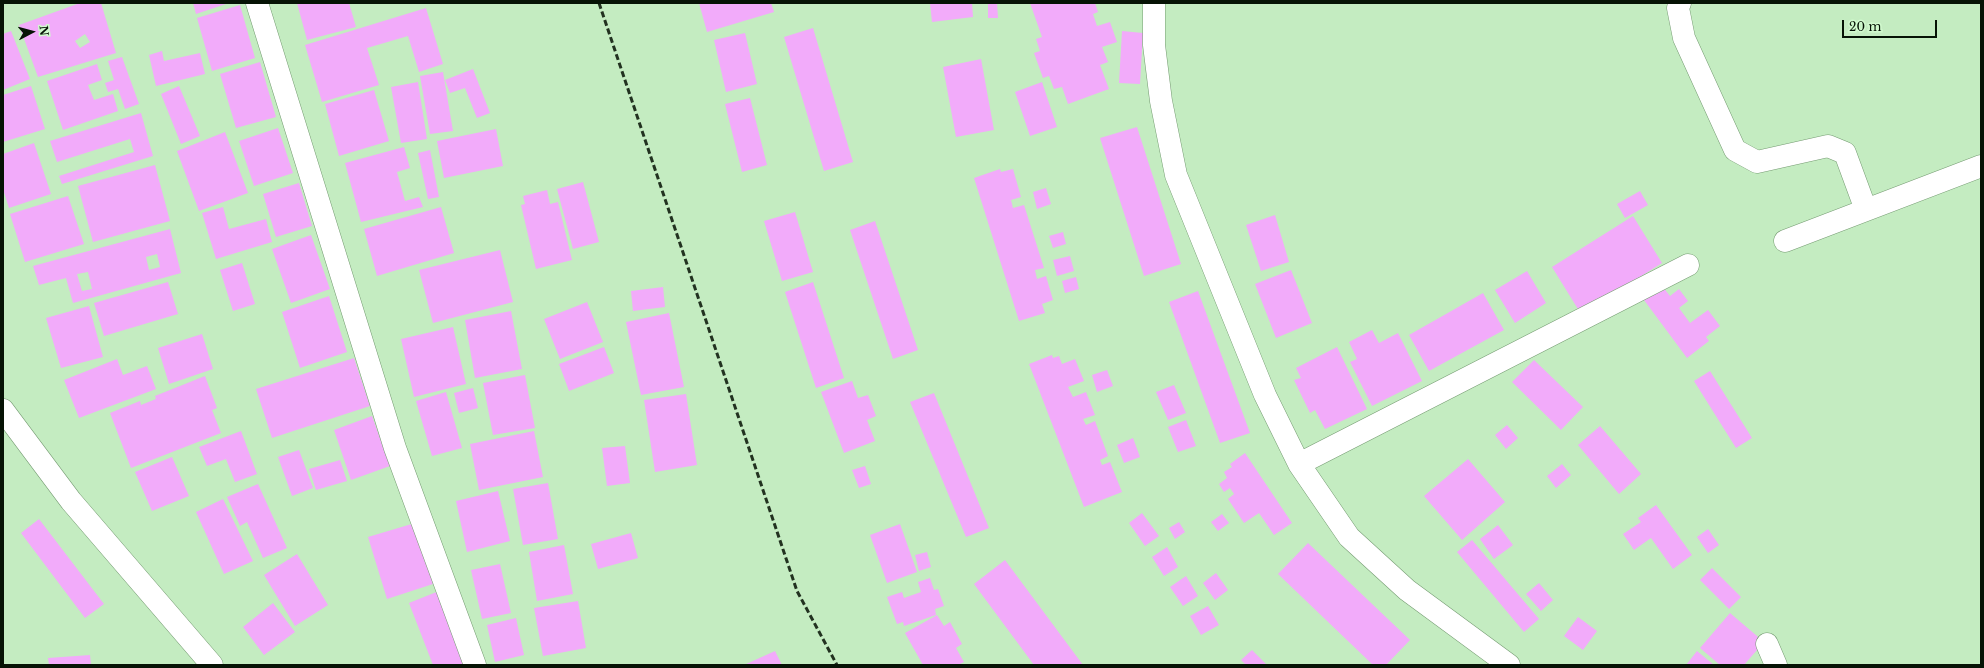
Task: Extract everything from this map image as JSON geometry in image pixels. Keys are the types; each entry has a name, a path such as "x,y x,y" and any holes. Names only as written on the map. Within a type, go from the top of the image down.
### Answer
{"street":[{"path":"257,3 395,448 475,665"},
{"path":"1154,3 1154,45 1158,81 1176,175 1265,395 1299,464 1349,537 1407,590 1509,665"},
{"path":"1680,3 1678,8 1684,38 1735,150 1757,162 1828,146 1845,153 1866,210"},
{"path":"1785,241 1981,166"},
{"path":"1299,464 1688,265"},
{"path":"3,410 71,501 212,665"},
{"path":"1767,644 1776,665"}],"building":[{"path":"80,3 101,3 116,53 38,77 19,25","holes":["85,34 90,42 80,48 75,41"]},
{"path":"193,3 229,3 196,14"},
{"path":"297,3 349,3 356,27 307,40"},
{"path":"699,3 771,3 774,12 707,32"},
{"path":"930,3 972,3 973,17 932,22"},
{"path":"988,3 997,3 998,18 988,18"},
{"path":"1030,3 1095,3 1098,12 1093,14 1097,26 1110,22 1117,42 1102,47 1108,62 1100,65 1109,89 1068,104 1062,87 1054,89 1049,76 1043,78 1034,53 1040,51 1036,39 1042,37"},
{"path":"240,5 255,58 212,71 197,18"},
{"path":"426,8 443,64 419,72 408,36 367,48 379,85 322,102 305,45"},
{"path":"813,28 853,162 824,171 784,37"},
{"path":"11,31 30,79 3,90 3,34"},
{"path":"1122,31 1143,33 1140,84 1119,83"},
{"path":"745,33 757,84 726,92 714,40"},
{"path":"162,51 164,61 200,53 205,74 156,86 149,55"},
{"path":"122,57 139,104 125,109 118,89 108,92 105,83 114,80 108,61"},
{"path":"981,59 994,130 956,137 943,67"},
{"path":"260,62 276,117 236,128 220,74"},
{"path":"97,64 102,80 88,85 94,100 113,94 118,111 63,130 47,81"},
{"path":"473,69 490,113 477,118 465,88 450,93 445,80"},
{"path":"443,72 453,131 430,134 420,76"},
{"path":"418,82 427,139 401,143 391,87"},
{"path":"1042,82 1057,127 1030,136 1015,92"},
{"path":"31,86 45,129 3,142 3,95"},
{"path":"179,86 200,136 181,144 161,94"},
{"path":"374,90 389,141 339,156 325,104"},
{"path":"750,98 767,165 742,172 725,104"},
{"path":"141,113 153,156 62,184 59,176 134,152 130,139 57,162 50,141"},
{"path":"1137,127 1181,264 1144,276 1100,138"},
{"path":"278,128 293,173 254,186 239,141"},
{"path":"496,129 503,166 444,178 437,141"},
{"path":"225,132 248,193 199,211 177,151"},
{"path":"34,143 51,194 9,208 3,189 3,154"},
{"path":"404,147 410,168 397,172 405,201 419,197 423,207 361,222 345,163"},
{"path":"430,150 439,197 428,199 418,153"},
{"path":"155,165 170,221 93,242 78,186"},
{"path":"1000,169 1001,172 1013,169 1021,197 1011,200 1013,208 1024,205 1044,268 1035,270 1037,279 1046,276 1053,300 1042,304 1045,313 1019,321 974,178"},
{"path":"583,182 599,242 573,249 557,189"},
{"path":"299,183 312,226 276,237 263,194"},
{"path":"1046,188 1051,204 1037,209 1033,192"},
{"path":"547,190 550,204 558,202 572,260 536,269 521,205 525,204 523,196"},
{"path":"1640,191 1648,205 1625,218 1617,204"},
{"path":"68,196 84,244 25,262 10,214"},
{"path":"223,207 229,229 266,219 272,242 216,259 202,213"},
{"path":"441,207 454,253 377,276 364,229"},
{"path":"795,212 813,272 782,281 764,221"},
{"path":"1275,215 1289,262 1261,271 1246,225"},
{"path":"1633,216 1662,263 1581,314 1552,267"},
{"path":"875,221 918,350 893,359 850,230"},
{"path":"170,229 181,273 73,303 66,278 39,285 33,266","holes":["157,254 160,267 149,270 146,257","88,272 92,289 82,291 77,274"]},
{"path":"1063,232 1066,244 1053,248 1049,236"},
{"path":"311,235 330,289 291,303 272,249"},
{"path":"500,250 513,302 433,323 419,270"},
{"path":"1070,256 1074,271 1057,276 1053,260"},
{"path":"242,263 255,304 233,311 220,270"},
{"path":"1291,270 1312,323 1276,338 1255,284"},
{"path":"1527,271 1546,303 1515,323 1495,290"},
{"path":"1076,277 1079,289 1065,293 1062,281"},
{"path":"168,282 178,314 104,336 94,303"},
{"path":"813,282 844,378 816,388 785,292"},
{"path":"1662,286 1670,296 1679,289 1688,301 1679,308 1690,323 1708,310 1720,326 1706,337 1709,341 1687,358 1644,300"},
{"path":"663,287 665,307 633,311 631,291"},
{"path":"1198,291 1250,433 1220,443 1169,302"},
{"path":"1483,293 1504,330 1429,371 1409,335"},
{"path":"329,296 347,352 300,368 282,312"},
{"path":"587,302 603,342 560,359 544,319"},
{"path":"89,306 103,357 61,368 46,318"},
{"path":"511,311 522,369 475,378 465,320"},
{"path":"669,313 684,387 641,395 626,322"},
{"path":"453,327 466,384 414,397 401,339"},
{"path":"1372,330 1379,343 1398,333 1422,381 1372,406 1350,362 1357,359 1349,342"},
{"path":"202,334 213,369 169,384 158,348"},
{"path":"604,347 614,373 569,391 559,364"},
{"path":"1337,347 1367,409 1325,429 1315,410 1310,413 1294,380 1301,378 1296,368"},
{"path":"1052,355 1053,358 1059,356 1062,364 1075,359 1084,381 1068,387 1073,397 1086,392 1095,415 1083,419 1086,425 1095,421 1108,456 1100,460 1102,465 1110,462 1122,492 1084,507 1029,364"},
{"path":"354,358 370,406 272,438 256,389"},
{"path":"117,359 123,375 147,366 156,389 79,418 64,380"},
{"path":"1534,360 1583,407 1561,430 1512,382"},
{"path":"1107,370 1113,386 1097,392 1092,375"},
{"path":"1710,371 1752,438 1736,448 1694,381"},
{"path":"525,375 535,428 493,435 483,383"},
{"path":"205,376 217,408 212,410 221,433 131,468 110,413 140,401 141,405 156,399 155,396"},
{"path":"852,381 858,398 868,395 876,416 867,420 875,441 844,453 821,392"},
{"path":"1174,385 1186,413 1168,420 1156,392"},
{"path":"473,388 478,408 459,413 454,393"},
{"path":"446,392 462,448 432,456 416,401"},
{"path":"934,393 989,528 966,537 910,402"},
{"path":"686,394 697,465 655,472 644,400"},
{"path":"372,416 390,466 351,480 334,430"},
{"path":"1186,420 1196,446 1178,452 1168,427"},
{"path":"1507,425 1518,438 1506,449 1495,435"},
{"path":"1600,426 1641,474 1619,494 1578,445"},
{"path":"241,431 257,474 235,482 226,459 207,466 199,447"},
{"path":"534,431 543,477 479,490 470,444"},
{"path":"1133,438 1140,457 1124,463 1117,445"},
{"path":"625,446 630,483 607,486 602,448"},
{"path":"299,450 313,488 292,496 278,457"},
{"path":"1245,453 1292,523 1274,535 1259,513 1244,523 1228,499 1234,494 1230,488 1224,492 1219,484 1227,478 1224,472 1232,467 1230,464"},
{"path":"172,457 189,496 152,511 135,472"},
{"path":"1468,459 1505,502 1462,540 1424,496"},
{"path":"340,460 347,481 316,490 309,469"},
{"path":"1562,464 1571,475 1556,488 1547,476"},
{"path":"865,466 871,484 859,488 852,470"},
{"path":"548,483 558,539 523,545 513,489"},
{"path":"258,484 287,548 263,558 247,522 240,526 227,497"},
{"path":"498,491 510,541 467,552 456,501"},
{"path":"223,499 253,561 224,574 196,512"},
{"path":"1656,505 1692,555 1673,569 1651,538 1634,550 1623,534 1641,522 1638,518"},
{"path":"1142,513 1159,536 1145,546 1129,523"},
{"path":"1222,514 1229,523 1218,531 1211,522"},
{"path":"39,519 104,604 85,618 21,533"},
{"path":"1179,522 1185,532 1175,539 1169,528"},
{"path":"415,523 433,584 387,599 368,537"},
{"path":"900,524 917,572 887,583 870,535"},
{"path":"1498,525 1513,545 1494,559 1480,539"},
{"path":"1708,529 1719,545 1708,553 1697,537"},
{"path":"631,533 638,558 598,569 591,544"},
{"path":"1472,540 1539,619 1524,632 1457,552"},
{"path":"1308,543 1410,640 1386,665 1373,665 1278,574"},
{"path":"564,545 573,594 537,601 529,552"},
{"path":"1167,547 1178,567 1164,576 1152,557"},
{"path":"927,552 931,567 919,571 915,555"},
{"path":"297,554 328,605 295,626 264,575"},
{"path":"1005,560 1083,665 1034,665 974,584"},
{"path":"500,564 511,613 482,619 471,570"},
{"path":"1712,568 1741,597 1729,609 1700,580"},
{"path":"1216,573 1228,590 1215,600 1203,583"},
{"path":"1186,576 1198,596 1183,606 1170,587"},
{"path":"930,578 934,590 938,589 944,606 935,609 936,615 904,626 903,622 897,624 887,597 902,592 904,598 921,592 918,582"},
{"path":"1539,583 1553,600 1541,611 1526,594"},
{"path":"439,591 467,665 433,665 409,603"},
{"path":"578,601 586,648 543,656 534,608"},
{"path":"273,603 295,632 264,655 243,627"},
{"path":"1208,606 1219,625 1201,635 1190,616"},
{"path":"1730,613 1764,642 1744,665 1720,665 1700,648"},
{"path":"937,615 944,626 950,622 962,644 956,648 964,662 958,665 923,665 905,633"},
{"path":"1578,617 1597,631 1583,650 1564,636"},
{"path":"516,618 524,655 495,662 487,625"},
{"path":"1252,650 1267,665 1246,665 1241,660"},
{"path":"775,651 782,665 744,665"},
{"path":"1697,651 1714,665 1686,665"},
{"path":"90,655 91,665 49,665 48,658"}],"railway":[{"path":"599,3 797,591 837,665"}]}
